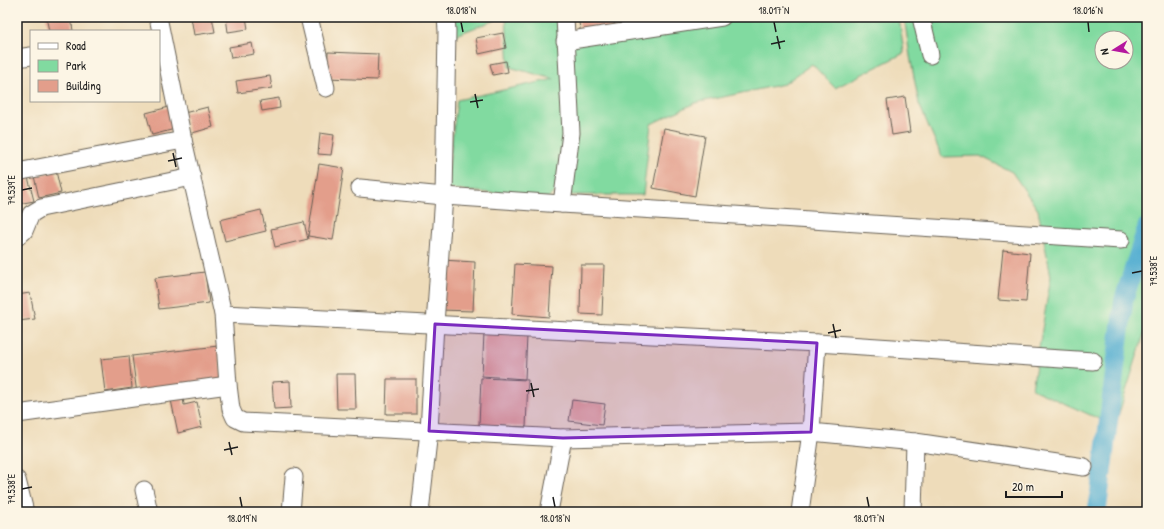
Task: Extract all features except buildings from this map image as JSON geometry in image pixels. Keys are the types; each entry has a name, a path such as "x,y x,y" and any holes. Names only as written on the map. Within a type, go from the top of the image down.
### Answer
{"street":[{"path":"158,17 183,140 223,314 231,409 235,418 243,422 563,438 811,432 915,442 1084,467"},
{"path":"309,17 326,88"},
{"path":"420,512 429,431 444,196 446,17"},
{"path":"562,204 571,133 564,17"},
{"path":"565,41 722,17"},
{"path":"922,17 930,55"},
{"path":"17,58 30,56"},
{"path":"17,172 183,140"},
{"path":"17,237 24,231 31,214 41,208 192,177"},
{"path":"360,188 444,196 1121,240"},
{"path":"223,314 817,343 1093,361"},
{"path":"800,512 811,432 817,343"},
{"path":"17,414 228,385"},
{"path":"549,512 563,438"},
{"path":"913,512 915,442"},
{"path":"291,512 294,477"},
{"path":"17,480 24,512"},
{"path":"144,490 149,512"}],"highlighted area":[{"path":"435,324 817,343 811,432 563,438 429,431"}],"green space":[{"path":"453,17 503,17 453,36"},
{"path":"506,17 561,17 566,138 558,189 548,198 446,189 457,100 554,79 509,67"},
{"path":"616,17 899,17 904,53 835,88 812,64 784,84 695,103 651,124 643,195 570,195 570,41 619,31"},
{"path":"904,17 1147,17 1147,325 1115,426 1032,389 1051,276 1038,210 1012,172 980,156 942,157 919,104"}],"waterway":[{"path":"1097,512 1124,299 1147,227"}]}
